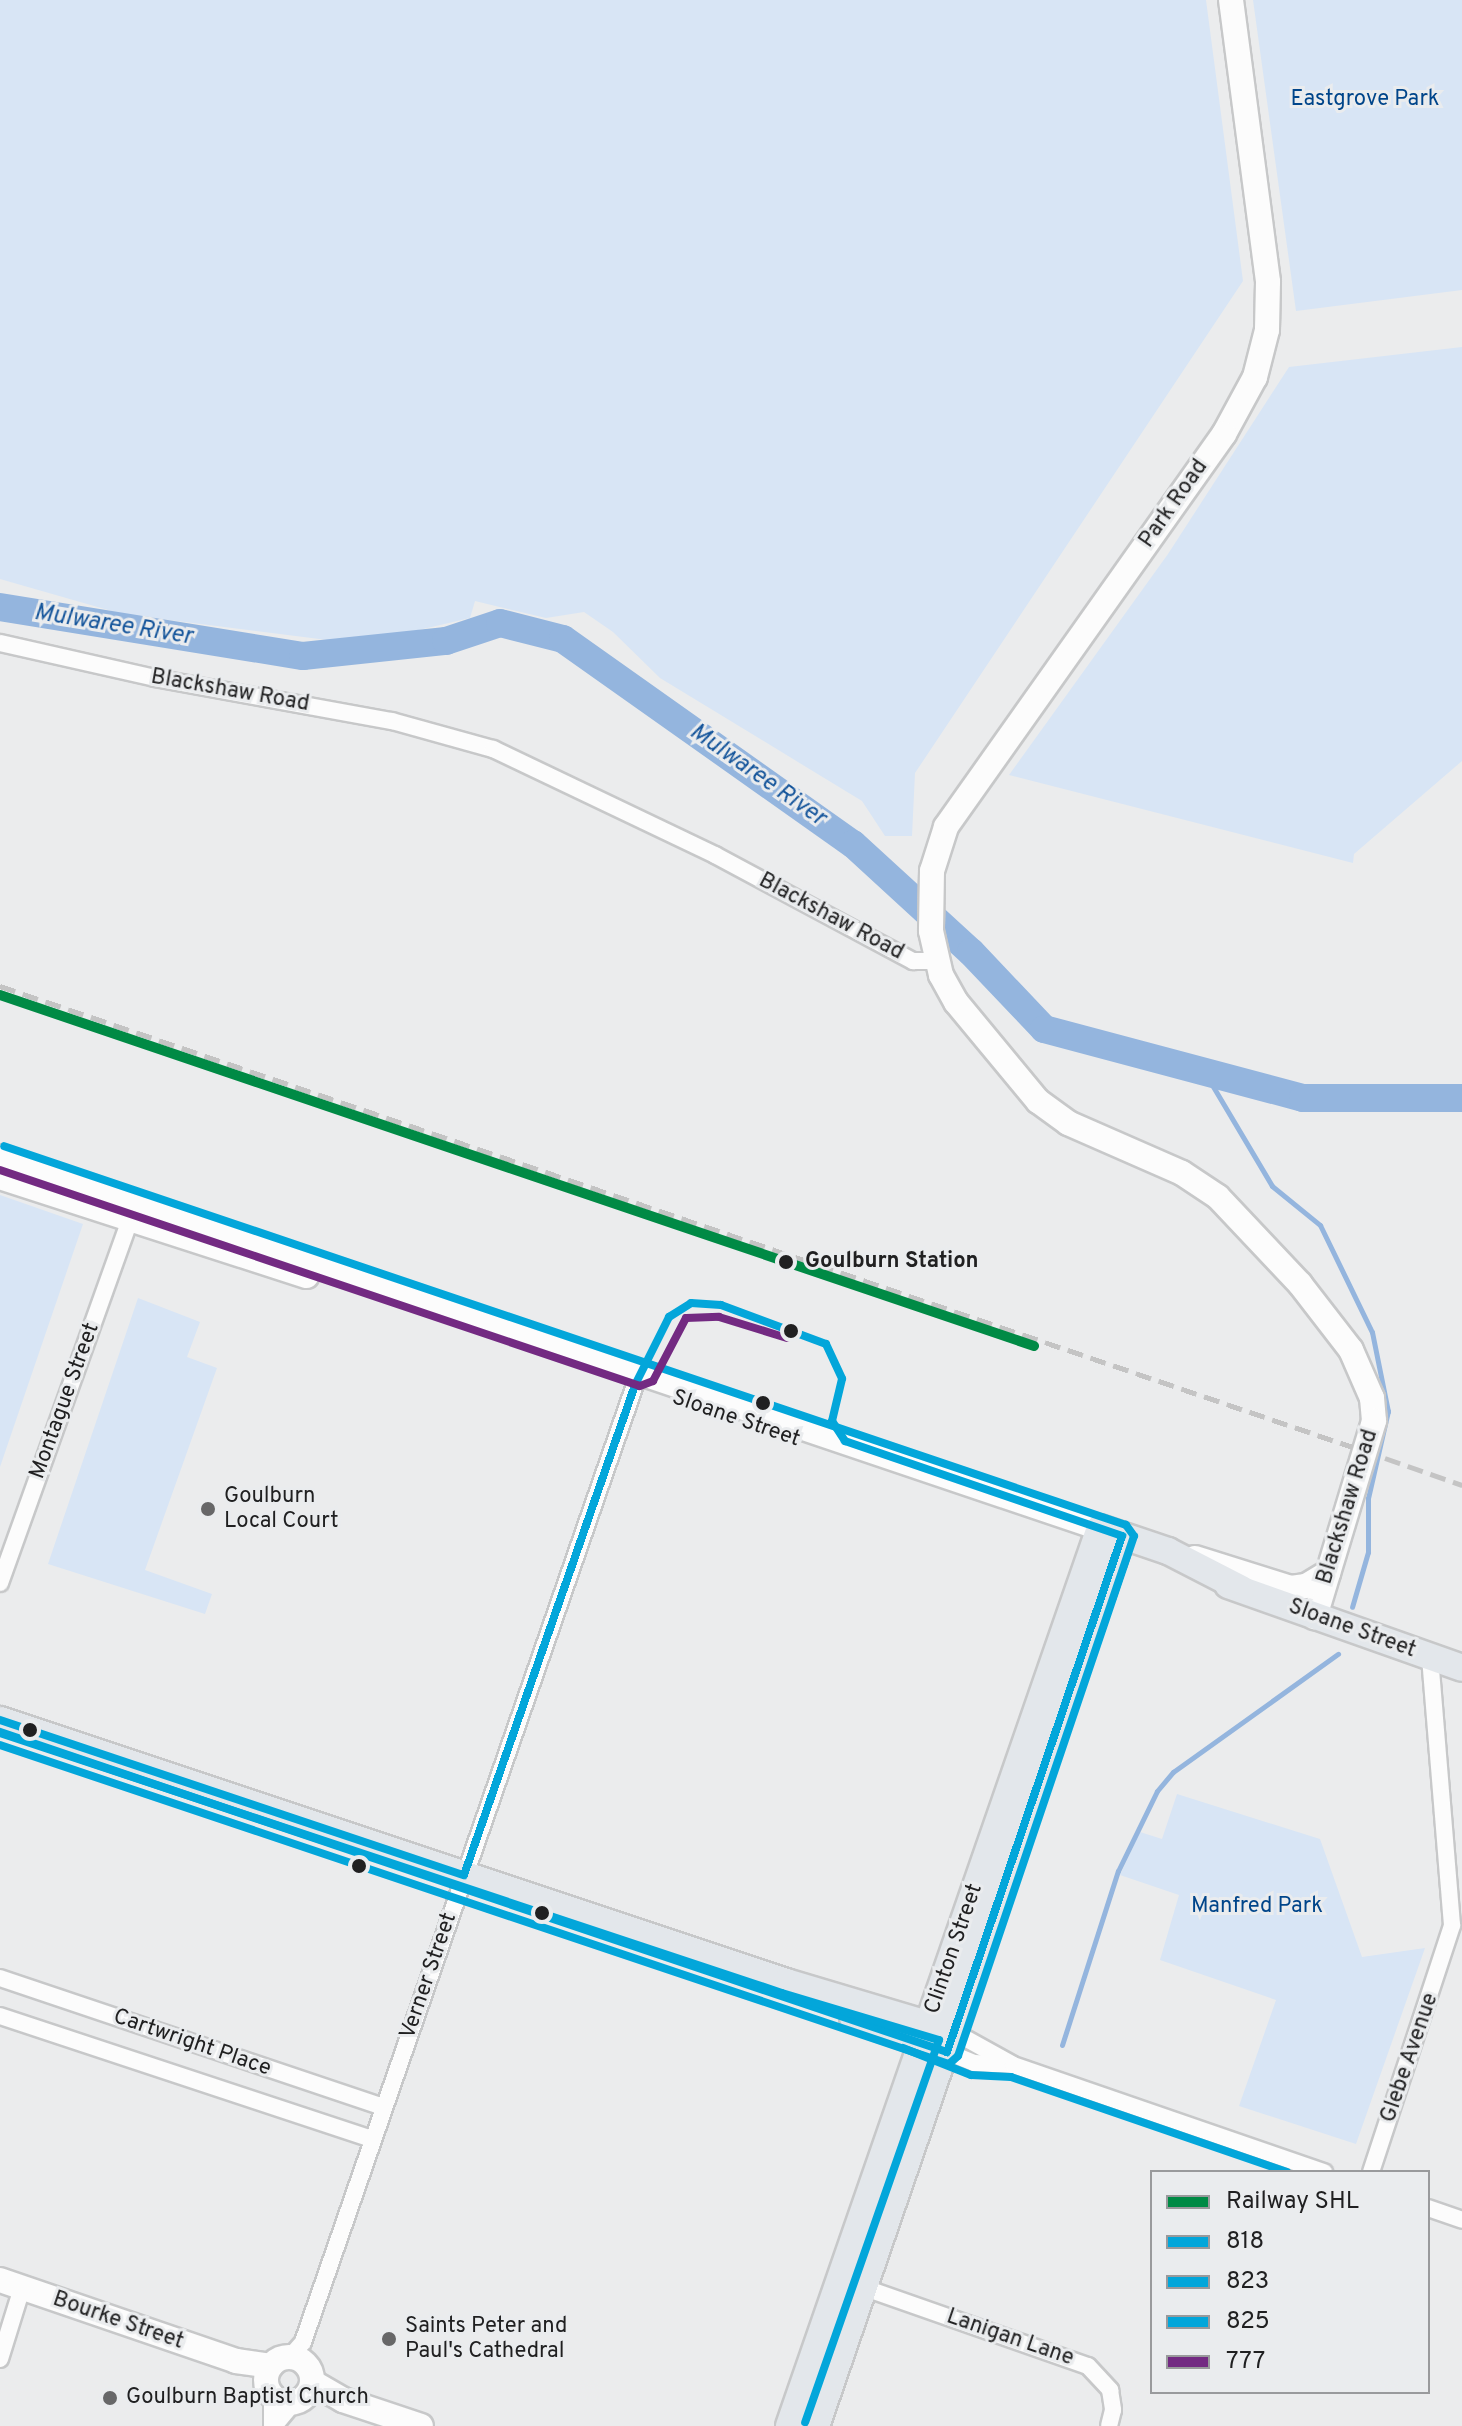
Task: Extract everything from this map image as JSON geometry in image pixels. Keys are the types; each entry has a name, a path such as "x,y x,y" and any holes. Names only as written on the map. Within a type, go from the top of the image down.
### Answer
{"main road":[{"name":"Sloane Street","path":"1108,1540 1168,1551 1242,1589"},
{"name":"Sloane Street","path":"1108,1540 1462,1668"},
{"name":"Clinton Street","path":"816,2426 865,2288 938,2038 1108,1540"},
{"path":"0,1720 463,1880 938,2038"},
{"path":"0,1732 463,1880"},
{"name":"Clinton Street","path":"789,2426 938,2038"}],"street":[{"name":"Park Road","path":"936,961 931,931 931,884 939,841 955,811 1224,434 1255,377 1267,330 1268,282 1231,0"},
{"name":"Blackshaw Road","path":"0,643 155,678 392,721 481,745 704,850 913,961 936,961 956,1002 1038,1101 1068,1123 1182,1173 1218,1197 1300,1284 1351,1350 1372,1398 1374,1421 1315,1617"},
{"name":"Sloane Street","path":"0,1157 1108,1540"},
{"path":"40,1171 60,1185 124,1209 130,1220"},
{"name":"Sloane Street","path":"0,1177 1108,1540"},
{"path":"194,1213 219,1231"},
{"name":"Montague Street","path":"0,1583 130,1220"},
{"name":"Verner Street","path":"273,2426 635,1385"},
{"path":"1168,1551 1291,1588 1306,1586 1328,1573"},
{"name":"Glebe Avenue","path":"1372,2170 1452,1925 1430,1657"},
{"name":"Cartwright Place","path":"0,1978 383,2107"},
{"name":"Cartwright Place","path":"0,2016 372,2139"},
{"path":"938,2038 974,2063 1013,2065 1318,2170"},
{"path":"1430,2209 1462,2220"},
{"path":"0,2359 11,2284"},
{"name":"Bourke Street","path":"11,2284 236,2361 291,2376 343,2400 421,2426"},
{"name":"Lanigan Lane","path":"865,2288 1088,2366 1110,2390 1113,2410 1109,2426"}],"green space":[{"path":"0,0 1206,0 1243,281 915,773 912,836 885,836 862,801 660,678 613,632 584,612 546,618 475,601 470,618 359,644 122,614 0,579"},
{"name":"Eastgrove Park","path":"1253,0 1462,0 1462,290 1296,311"},
{"path":"1462,347 1462,761 1354,854 1353,863 1009,775 1168,554 1289,367"},
{"path":"0,1195 83,1224 0,1467"},
{"path":"138,1298 200,1322 187,1357 217,1368 145,1570 212,1594 205,1614 48,1564"},
{"name":"Manfred Park","path":"1177,1794 1320,1839 1362,1957 1425,1948 1356,2144 1239,2106 1276,2000 1160,1960 1179,1895 1120,1875 1140,1832 1162,1839"}],"waterway":[{"name":"Mulwaree River","path":"0,607 303,656 446,641 500,623 563,639 853,844 971,952 1044,1029 1303,1098 1462,1098"},
{"path":"1205,1073 1272,1186 1320,1225 1372,1332 1388,1411 1368,1498 1368,1552 1352,1607"},
{"path":"1062,2045 1118,1871 1157,1791 1173,1772 1338,1654"}],"railway":[{"path":"0,986 1353,1447"},
{"path":"1385,1458 1462,1485"}],"rail line":[{"name":"SHL","path":"0,995 1034,1346"}],"transit line":[{"name":"825","path":"0,1745 949,2064 958,2056 1134,1536 1126,1525 4,1146"},
{"name":"777","path":"0,1170 640,1386 653,1381 686,1318 719,1317 787,1338"},
{"name":"818","path":"0,1720 464,1875 635,1385 669,1317 691,1303 721,1305 826,1344 842,1379 832,1421 845,1441 1122,1536 947,2052 0,1732"},
{"name":"823","path":"0,1733 782,1993 939,2040 805,2422"},
{"name":"823","path":"903,2048 971,2075 1011,2077 1281,2170"}],"place":[{"name":"Goulburn Station","path":"786,1262"},
{"name":"Goulburn Local Court","path":"208,1509"},
{"name":"Saints Peter and Paul's Cathedral","path":"389,2339"},
{"name":"Goulburn Baptist Church","path":"110,2398"}]}
